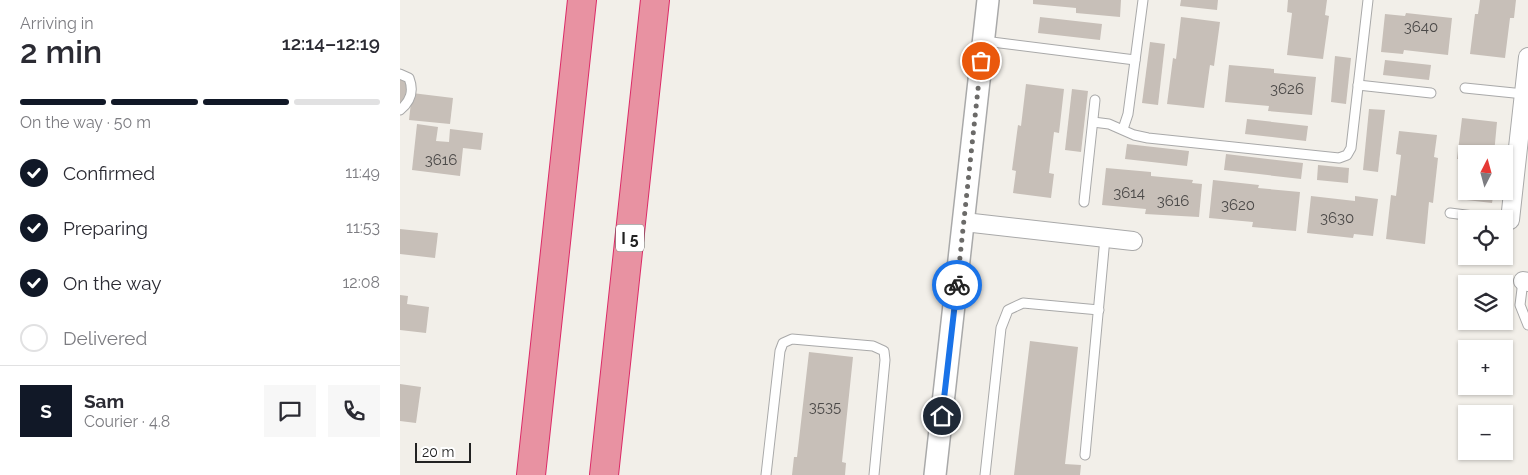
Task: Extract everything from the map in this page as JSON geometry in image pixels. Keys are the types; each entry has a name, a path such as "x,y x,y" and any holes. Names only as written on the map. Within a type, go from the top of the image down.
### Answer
{"highway":[{"path":"531,475 582,0"},
{"name":"I 5","path":"604,475 655,0"}],"street":[{"path":"935,475 988,0"},
{"path":"1506,210 1528,57"},
{"path":"964,222 1133,241"}],"lane":[{"path":"1123,129 1128,114 1143,0"},
{"path":"1093,122 1109,124 1134,135 1148,138 1339,158 1347,154 1352,148 1368,0"},
{"path":"984,41 1135,60"},
{"path":"400,74 409,78 412,87 410,97 400,110"},
{"path":"1358,86 1431,93"},
{"path":"1465,88 1524,94"},
{"path":"1084,202 1095,100"},
{"path":"1450,213 1458,214"},
{"path":"1085,455 1105,238"},
{"path":"1526,282 1520,304 1528,325"},
{"path":"986,474 1000,328 1008,310 1023,303 1099,310"},
{"path":"766,475 780,351 783,343 792,339 873,346 884,351 885,360 874,475"}],"building":[{"path":"1033,0 1121,0 1120,17 1076,13 1076,8 1033,4"},
{"path":"1181,0 1218,0 1217,10 1180,6"},
{"path":"1288,0 1327,0 1325,15 1329,16 1323,59 1287,55 1292,13 1287,12"},
{"path":"1480,0 1516,0 1514,18 1510,18 1505,58 1470,54 1475,14 1478,14"},
{"path":"1406,13 1452,18 1448,55 1404,50 1403,54 1381,52 1385,14 1405,16"},
{"path":"1040,17 1102,24 1100,40 1038,33"},
{"path":"1181,17 1220,22 1214,66 1210,65 1204,108 1167,104 1173,58 1176,59"},
{"path":"1150,42 1165,44 1158,105 1142,103"},
{"path":"1335,56 1351,58 1346,104 1331,102"},
{"path":"1385,60 1431,65 1429,80 1383,75"},
{"path":"1229,65 1274,69 1274,73 1316,77 1312,115 1268,111 1269,106 1225,102"},
{"path":"400,79 407,80 405,103 400,103"},
{"path":"1026,84 1064,89 1059,133 1054,132 1049,173 1054,174 1051,198 1013,193 1016,171 1012,170 1018,125 1021,126"},
{"path":"1072,89 1088,91 1081,152 1065,150"},
{"path":"412,93 453,98 450,124 409,120"},
{"path":"1369,109 1385,110 1378,172 1363,170"},
{"path":"1462,118 1497,122 1495,145 1459,145"},
{"path":"1247,119 1308,126 1306,141 1245,134"},
{"path":"417,124 438,127 436,141 449,142 450,129 483,133 481,150 463,148 460,176 412,170"},
{"path":"1399,131 1437,135 1434,157 1438,158 1433,203 1429,202 1425,244 1386,239 1391,195 1396,196 1401,155 1396,154"},
{"path":"1127,144 1189,151 1187,166 1125,159"},
{"path":"1226,154 1303,163 1301,179 1224,170"},
{"path":"1318,165 1349,168 1348,183 1317,180"},
{"path":"1106,168 1151,172 1151,176 1193,180 1192,183 1202,184 1199,217 1145,214 1146,209 1102,205"},
{"path":"1213,180 1259,185 1258,188 1300,192 1296,231 1252,227 1253,222 1209,218"},
{"path":"1311,196 1355,201 1355,196 1378,199 1373,236 1354,234 1353,238 1307,233"},
{"path":"1466,200 1492,200 1492,203"},
{"path":"400,229 438,233 435,258 400,254"},
{"path":"400,295 408,296 407,304 429,307 426,333 400,330"},
{"path":"1030,341 1078,347 1065,464 1081,465 1080,475 1014,475"},
{"path":"809,352 853,357 842,462 846,463 845,475 792,475 794,457 797,457"},
{"path":"400,384 421,387 416,423 400,421"}],"way so far":[{"path":"957,285 981,61"}],"route":[{"path":"942,416 957,285"}]}
